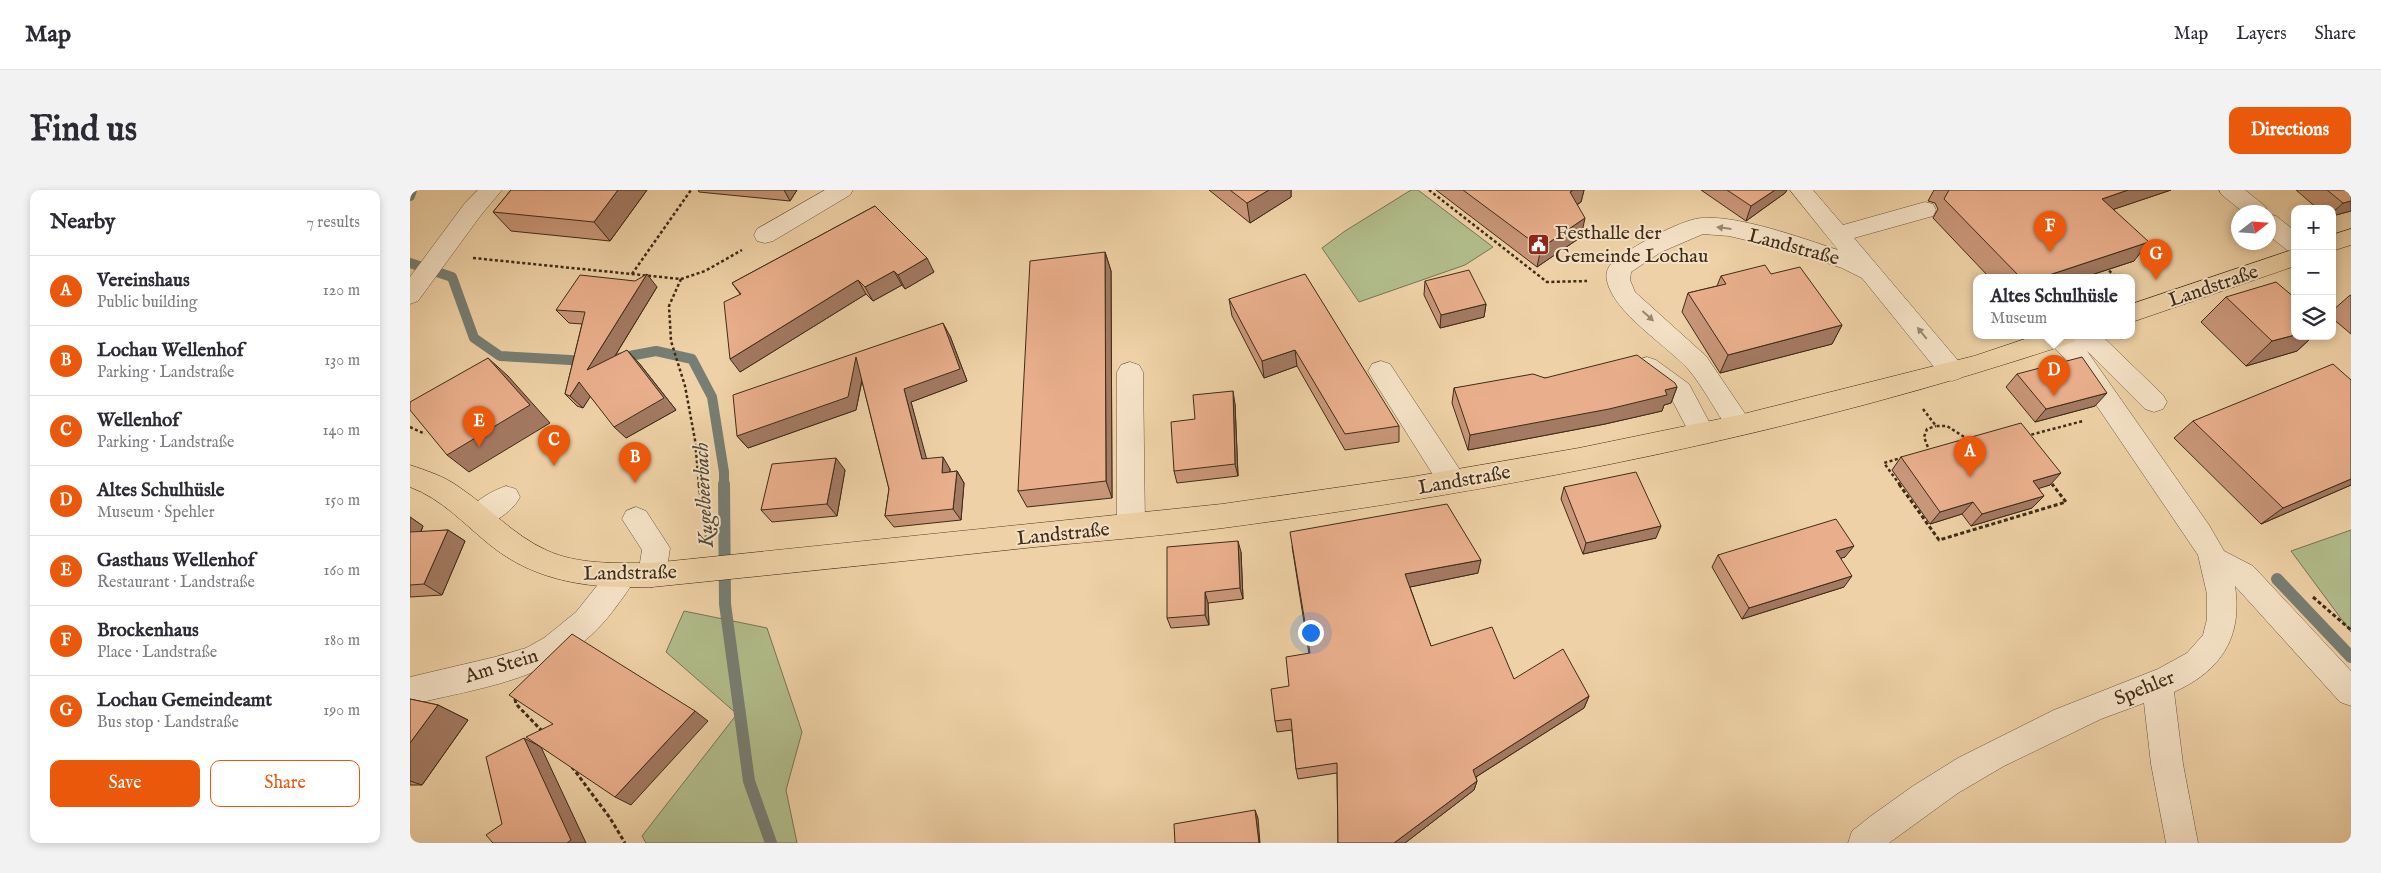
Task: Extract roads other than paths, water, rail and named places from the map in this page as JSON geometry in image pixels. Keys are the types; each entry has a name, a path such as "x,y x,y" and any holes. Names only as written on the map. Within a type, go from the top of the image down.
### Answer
{"main road":[{"path":"2336,242 2351,237"},
{"name":"Landstraße","path":"2135,312 2291,258"},
{"name":"Landstraße","path":"410,476 440,487 479,516 502,538 539,562 576,574 652,575 706,556 740,566 1222,516 1452,481 1579,459 1739,425 1952,371 2057,339"}],"street":[{"path":"412,291 473,209 491,190"},
{"path":"765,235 842,190"},
{"path":"1801,190 1870,272"},
{"path":"2230,190 2248,205"},
{"path":"1838,235 1925,210"},
{"name":"Landstraße","path":"1739,425 1698,363 1626,297 1618,280 1620,268 1653,246 1701,226 1728,228 1787,242 1850,262 1870,272 1952,371"},
{"path":"2276,229 2291,241"},
{"name":"Spehler","path":"1864,843 1934,789 1978,762 2116,697 2158,684 2187,669 2208,652 2220,628 2222,610 2220,581 2213,559 2196,526 2173,496 2074,352 2071,339"},
{"path":"2075,339 2154,402"},
{"path":"1626,361 1636,358 1680,391 1702,433"},
{"path":"1381,371 1452,481"},
{"path":"1130,372 1131,526"},
{"path":"479,516 506,497"},
{"path":"636,519 656,548 652,575"},
{"path":"2213,559 2243,575 2351,692"},
{"name":"Am Stein","path":"410,692 508,667 551,650 571,636 588,620 622,576"},
{"path":"2158,684 2160,714 2171,794 2182,843"}],"waterway":[{"name":"Kugelbeerbach","path":"410,196 412,190"},
{"name":"Kugelbeerbach","path":"410,263 452,277 474,338 500,356 588,361"},
{"name":"Kugelbeerbach","path":"619,358 656,351 692,359 712,397 724,472 724,484"},
{"name":"Kugelbeerbach","path":"724,484 725,604 749,781 771,843"},
{"path":"2277,579 2351,657"}],"place":[{"name":"Festhalle der Gemeinde Lochau","path":"1539,244"},
{"name":"Brockenhaus","path":"2050,252"},
{"name":"Lochau Gemeindeamt","path":"2156,280"},
{"name":"Altes Schulhüsle","path":"2054,396"},
{"name":"Gasthaus Wellenhof","path":"479,447"},
{"name":"Wellenhof","path":"554,466"},
{"name":"Vereinshaus","path":"1970,477"},
{"name":"Lochau Wellenhof","path":"635,483"}]}
